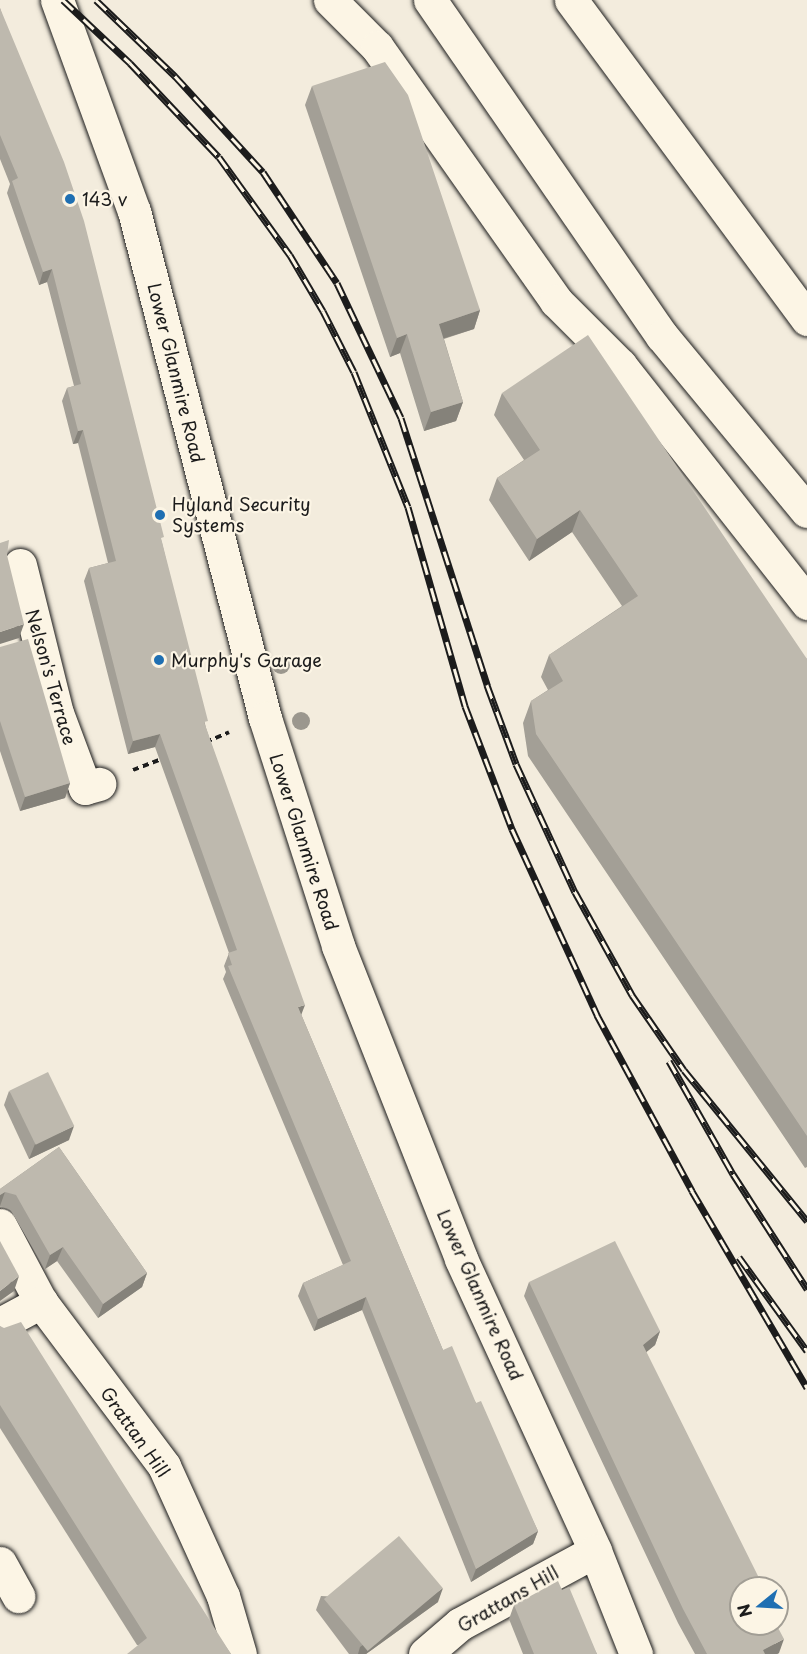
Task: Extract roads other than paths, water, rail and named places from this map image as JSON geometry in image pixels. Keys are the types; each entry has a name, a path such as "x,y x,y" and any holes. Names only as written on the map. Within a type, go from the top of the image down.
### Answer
{"main road":[{"name":"Lower Glanmire Road","path":"57,0 134,211 265,718 338,946 461,1259 595,1551 636,1654"},
{"path":"330,0 377,47 556,300 620,365 807,603"},
{"path":"430,0 662,336 807,511"},
{"path":"571,0 807,319"},
{"name":"Nelson's Terrace","path":"20,565 57,713 92,786"},
{"name":"Grattan Hill","path":"0,1225 40,1302 164,1466 223,1596 240,1654"},
{"path":"0,1324 40,1302"},
{"name":"Grattans Hill","path":"425,1654 460,1624 595,1551"},
{"path":"0,1563 18,1596"}],"railway":[{"path":"63,0 130,63 219,157 290,255 323,311 354,372 408,507 465,706 512,829 597,1015 692,1191 807,1388"},
{"path":"96,0 175,76 263,172 337,283 401,418 487,685 516,764 575,892 632,995 684,1070 807,1221"},
{"path":"669,1061 733,1174 807,1289"},
{"path":"739,1257 807,1351"}],"place":[{"name":"143 v","path":"70,199"},
{"name":"Hyland Security Systems","path":"160,515"},
{"name":"Murphy's Garage","path":"159,660"}]}
